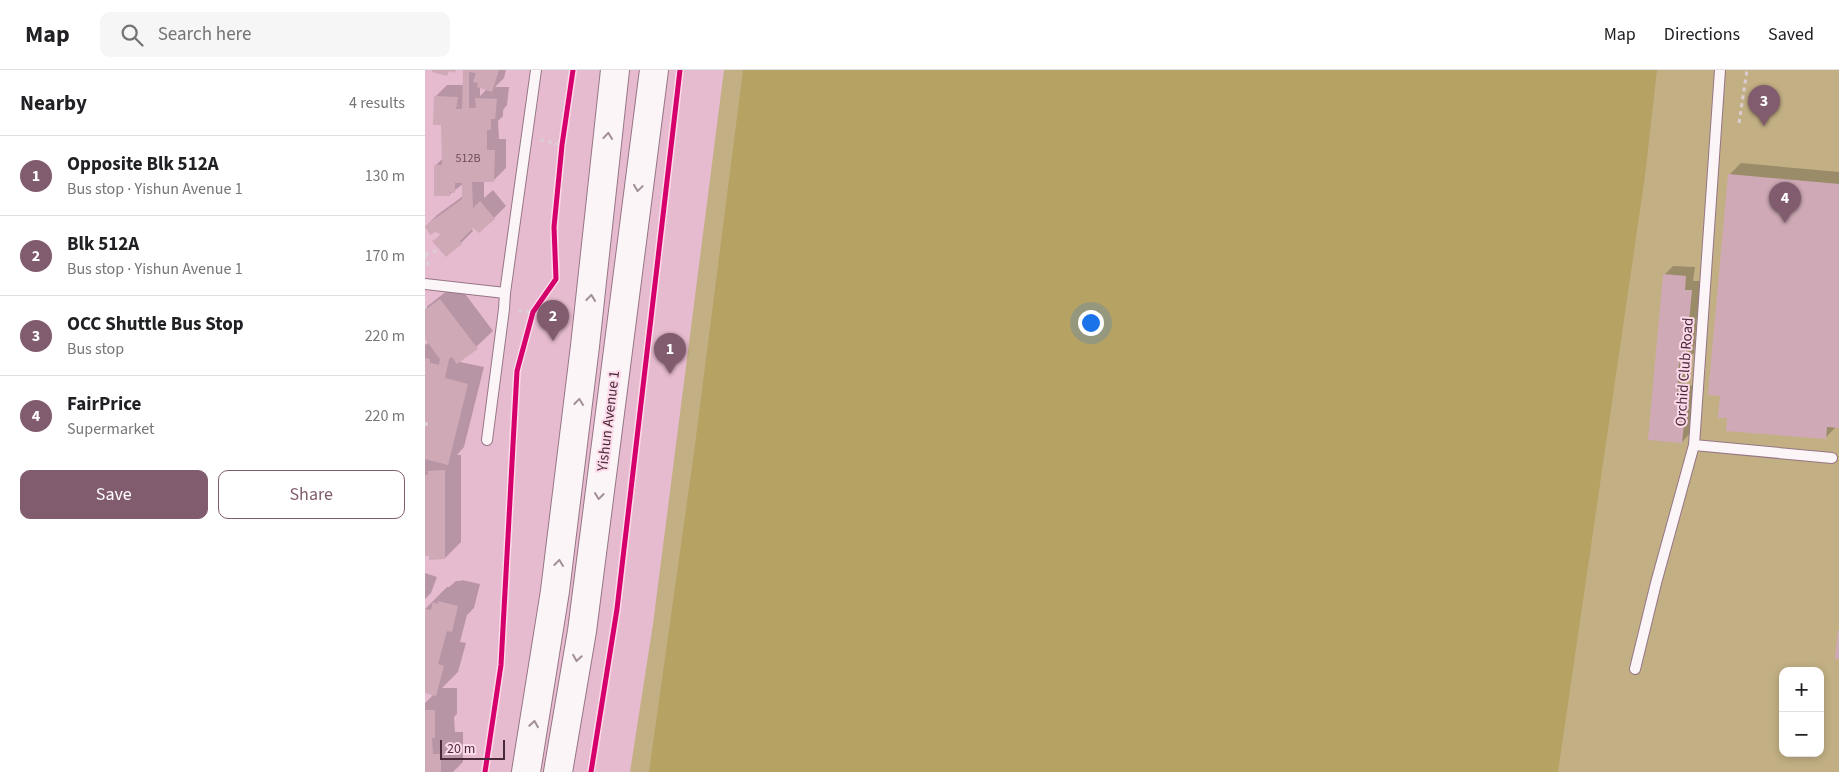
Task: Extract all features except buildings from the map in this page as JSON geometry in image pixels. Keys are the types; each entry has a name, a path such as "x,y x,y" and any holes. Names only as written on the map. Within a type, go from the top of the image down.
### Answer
{"main road":[{"path":"526,772 557,581 587,336 615,70"},
{"name":"Yishun Avenue 1","path":"558,772 582,631 654,70"}],"lane":[{"path":"487,440 536,70"},
{"name":"Orchid Club Road","path":"1635,669 1656,583 1694,445 1720,70"},
{"path":"425,284 505,293"},
{"path":"1694,445 1832,458"}],"path":[{"path":"1739,124 1747,70"},
{"path":"561,154 563,136"},
{"path":"541,140 562,145"},
{"path":"591,772 617,609 669,157"},
{"path":"425,254 439,250"},
{"path":"530,321 537,306"},
{"path":"514,310 533,312"}],"shaded area":[{"path":"724,70 1839,70 1839,772 630,772 653,624"},
{"path":"743,70 1657,70 1645,176 1558,772 649,772 695,445"}],"cycle path":[{"path":"485,772 501,665 517,371 533,312 556,279 554,227 562,145 573,70"},
{"path":"591,772 617,609 680,70"}],"place":[{"name":"OCC Shuttle Bus Stop","path":"1764,126"},
{"name":"FairPrice","path":"1785,223"},
{"name":"Blk 512A","path":"553,341"},
{"name":"Opposite Blk 512A","path":"670,374"}]}
